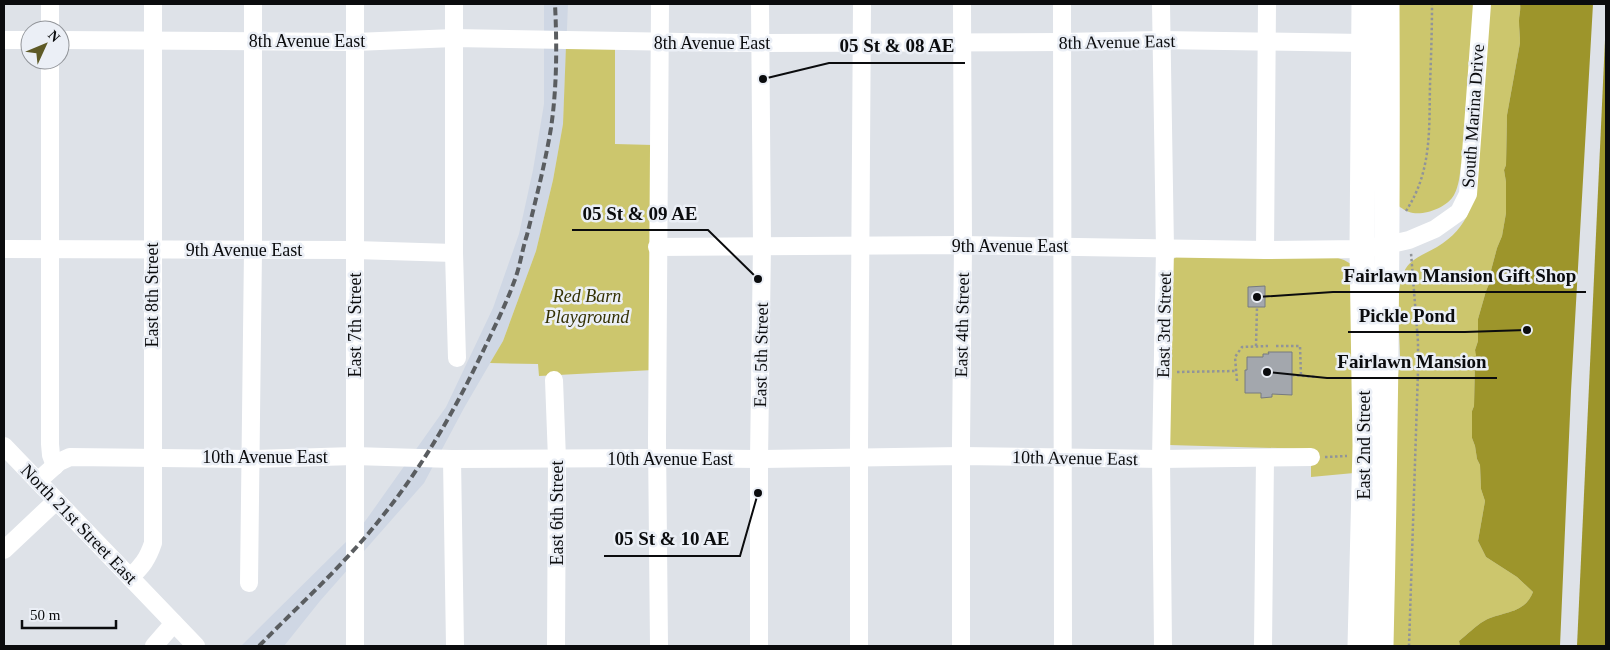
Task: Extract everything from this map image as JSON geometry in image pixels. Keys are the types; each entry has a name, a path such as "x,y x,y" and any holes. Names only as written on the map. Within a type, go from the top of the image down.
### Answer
{"highway":[{"name":"East 2nd Street","path":"1360,646 1365,446 1362,249 1364,4"},
{"name":"East 2nd Street","path":"1381,646 1385,459 1398,242 1387,4"}],"street":[{"path":"50,4 50,20"},
{"name":"East 8th Street","path":"130,577 142,566 149,556 153,543 153,4"},
{"path":"249,583 254,4"},
{"name":"East 7th Street","path":"354,4 355,646"},
{"path":"454,4 454,253 457,358"},
{"path":"659,646 657,458 660,4"},
{"name":"East 5th Street","path":"759,646 762,245 760,4"},
{"path":"859,646 862,4"},
{"name":"East 4th Street","path":"962,4 962,646"},
{"path":"1062,4 1063,646"},
{"name":"East 3rd Street","path":"1162,4 1165,249 1161,459 1163,646"},
{"path":"1266,250 1268,4"},
{"name":"South Marina Drive","path":"1362,249 1398,242 1435,229 1459,212 1468,194 1482,4"},
{"name":"8th Avenue East","path":"70,40 153,39 354,42 454,38 760,43 1161,40 1364,42"},
{"path":"4,40 20,40"},
{"path":"50,70 50,436 51,455 55,466"},
{"name":"9th Avenue East","path":"658,247 860,245 1266,250 1362,249"},
{"name":"9th Avenue East","path":"4,249 355,250 454,253"},
{"name":"East 6th Street","path":"554,380 557,459 556,646"},
{"name":"North 21st Street East","path":"4,446 196,646"},
{"name":"10th Avenue East","path":"38,481 63,459 70,457 251,458 354,456 452,459 759,459 961,456 1161,459 1311,457"},
{"path":"1263,646 1265,458"},
{"path":"452,459 455,646"},
{"path":"4,550 56,501"},
{"path":"154,646 174,623"}],"path":[{"path":"1409,646 1418,342 1398,242 1406,211 1419,186 1427,155 1432,4"},
{"path":"1256,346 1257,307"},
{"path":"1237,381 1235,357 1242,347 1268,346"},
{"path":"1276,346 1300,346 1301,376"},
{"path":"1163,372 1236,371"},
{"path":"1292,375 1316,377"},
{"path":"1311,457 1350,456"}],"shaded area":[{"path":"544,4 568,4 563,124 553,180 536,251 503,341 464,408 424,483 320,601 284,646 241,646 366,520 446,407 493,308 519,234 533,170 544,104"},
{"path":"1520,4 1593,4 1571,391 1560,646 1460,646 1459,641 1477,625 1518,609 1524,605 1533,592 1517,577 1486,557 1478,541 1485,501 1481,489 1480,465 1472,438 1478,319 1502,236 1506,213 1504,170 1506,165 1507,115 1520,43"},
{"path":"1606,18 1606,646 1577,646"}],"green space":[{"path":"1393,4 1520,4 1520,43 1507,115 1506,165 1504,170 1506,213 1502,236 1478,319 1472,438 1480,465 1481,489 1485,501 1478,541 1486,557 1517,577 1533,592 1524,605 1518,609 1477,625 1459,641 1460,646 1389,646 1396,395 1400,356 1399,291 1406,267 1418,257 1448,239 1463,222 1472,202 1479,166 1461,164 1454,195 1447,203 1436,209 1424,213 1413,213 1404,210 1396,204"},
{"name":"Red Barn Playground","path":"566,46 615,47 615,144 653,145 653,370 539,376 538,364 490,363 503,341 536,251 553,180 563,124"},
{"path":"1179,255 1338,258 1351,264 1354,473 1311,477 1311,449 1169,445 1172,260"}],"building":[{"path":"1265,286 1265,307 1248,307 1248,287"},
{"path":"1268,352 1292,352 1292,395 1272,394 1272,397 1261,398 1261,393 1245,393 1247,357 1263,357 1263,354 1269,354"}],"railway":[{"path":"259,646 353,552 397,498 451,414 500,315 518,270 540,182 551,128 556,66 555,4"}],"place":[{"name":"05 St & 08 AE","path":"763,79"},
{"name":"05 St & 09 AE","path":"758,279"},
{"name":"Fairlawn Mansion Gift Shop","path":"1257,297"},
{"name":"Pickle Pond","path":"1527,330"},
{"name":"Fairlawn Mansion","path":"1267,372"},
{"name":"05 St & 10 AE","path":"758,493"}]}
